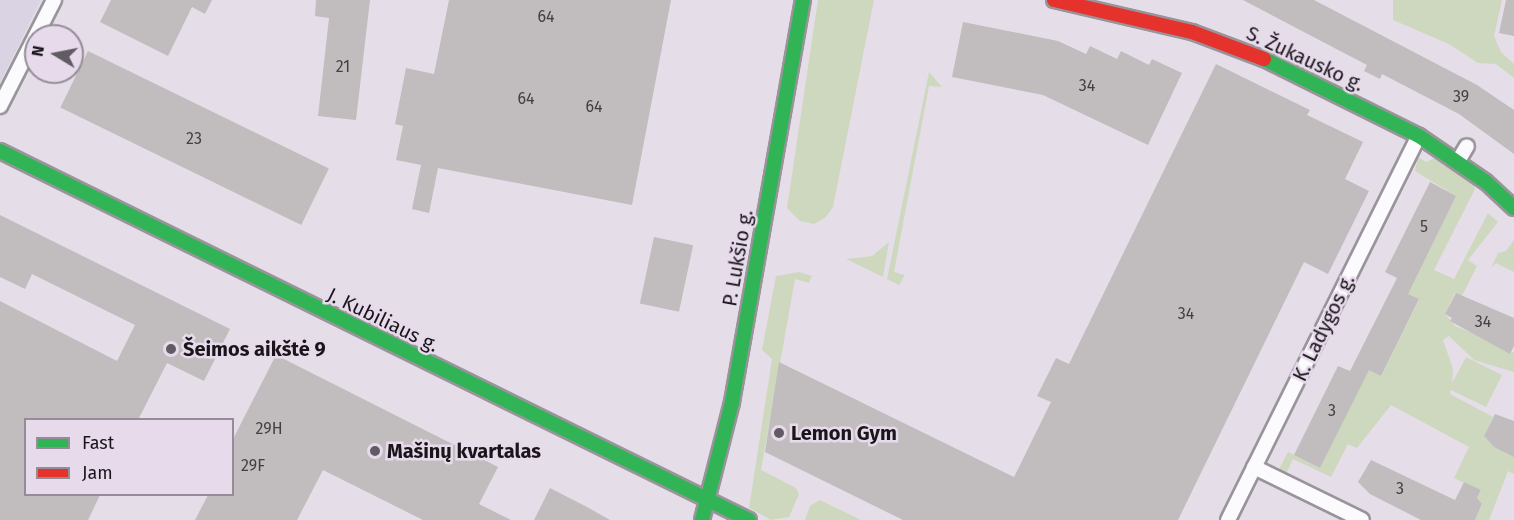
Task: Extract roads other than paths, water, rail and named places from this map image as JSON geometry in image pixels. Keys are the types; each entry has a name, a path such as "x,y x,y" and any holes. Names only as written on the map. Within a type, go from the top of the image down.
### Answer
{"street":[{"path":"0,106 54,0"},
{"name":"P. Lukšio g.","path":"702,520 709,502 732,402 803,0"},
{"name":"S. Žukausko g.","path":"1054,0 1192,32 1247,51 1419,136 1458,161 1514,208"},
{"name":"K. Ladygos g.","path":"1228,520 1419,136"},
{"path":"1458,161 1469,142"},
{"name":"J. Kubiliaus g.","path":"0,151 749,520"},
{"path":"1254,467 1362,520"}],"place":[{"name":"Šeimos aikštė 9","path":"171,349"},
{"name":"Lemon Gym","path":"779,433"},
{"name":"Mašinų kvartalas","path":"375,451"}]}
